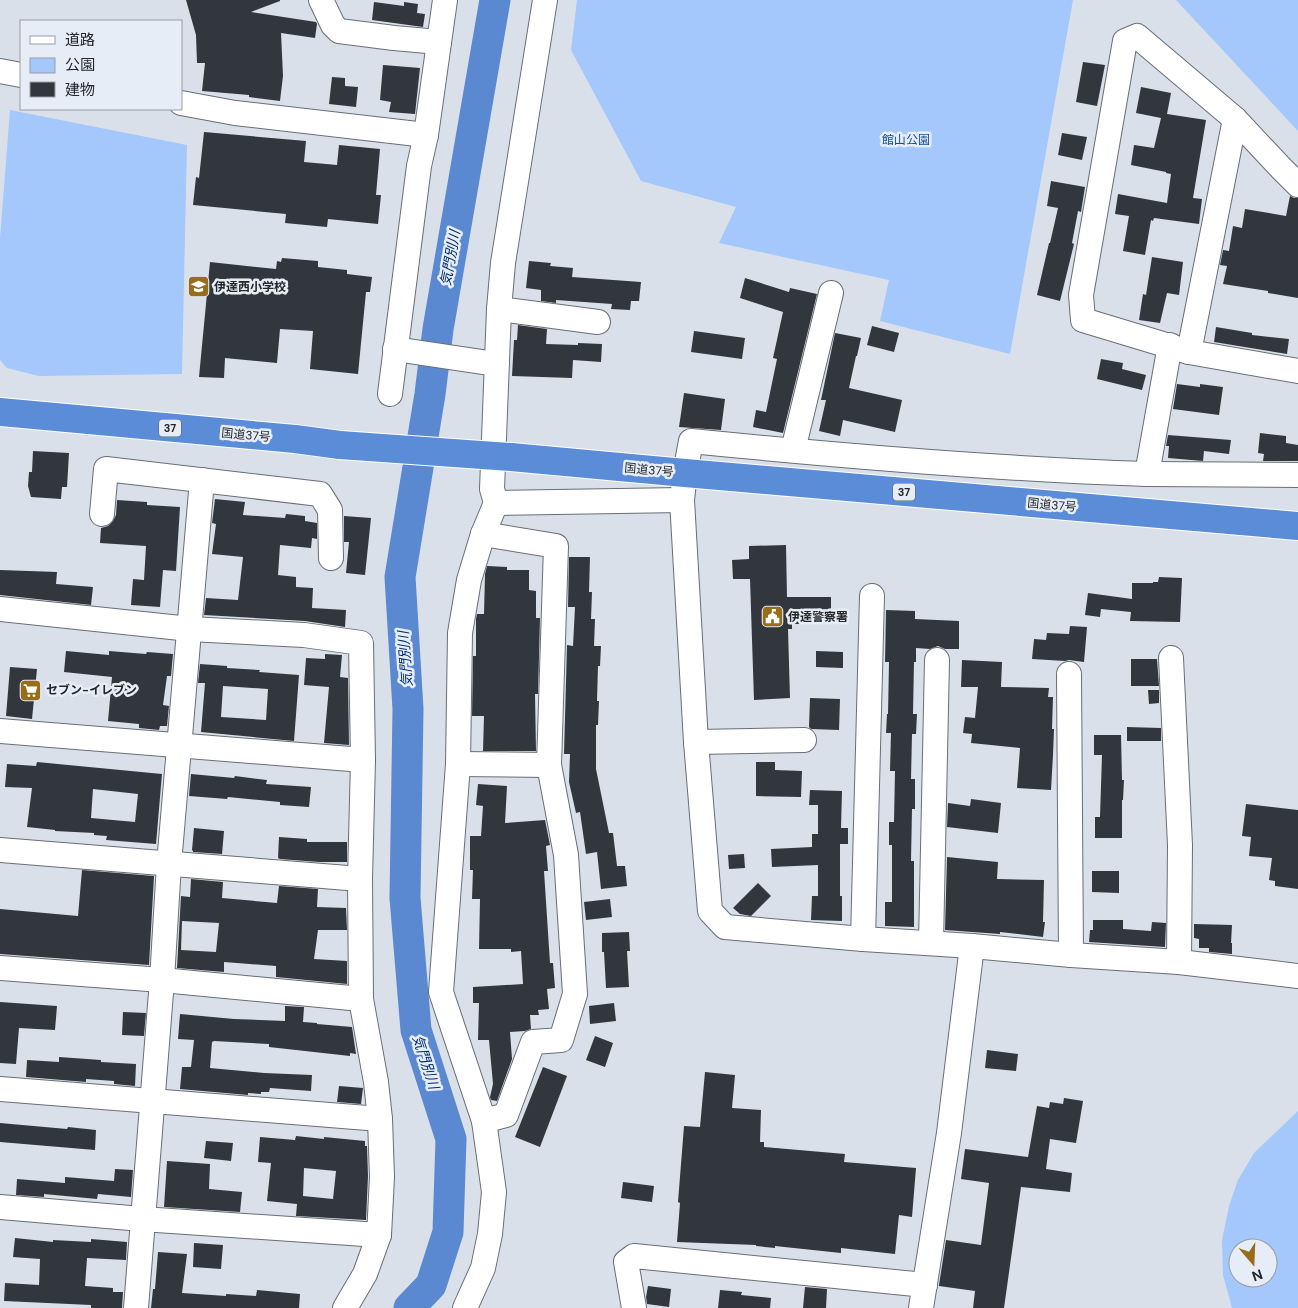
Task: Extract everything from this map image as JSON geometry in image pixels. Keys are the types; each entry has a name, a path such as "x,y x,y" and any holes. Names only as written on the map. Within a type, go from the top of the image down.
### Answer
{"highway":[{"name":"国道37号","path":"0,412 295,439 340,445 511,457 685,474 1298,526"}],"street":[{"path":"322,0 333,25 340,31 439,42"},
{"path":"390,394 402,351 419,166 426,135 445,0"},
{"path":"465,1308 483,1268 491,1225 494,1192 484,1121 441,992 458,764 460,633 469,580 483,534 496,503 492,489 493,363 503,263 545,0"},
{"path":"1298,185 1235,119 1137,36 1125,41 1081,296 1083,320 1179,348 1298,370"},
{"path":"0,71 20,75"},
{"path":"182,103 235,113 426,135"},
{"path":"1147,474 1235,119"},
{"path":"794,450 831,293"},
{"path":"499,309 598,322"},
{"path":"402,351 493,363"},
{"path":"1298,475 1094,472 898,460 691,441 682,500 696,742 710,911 725,926 863,939 1180,962 1298,976"},
{"path":"102,514 106,469 320,494 330,510 331,558"},
{"path":"136,1308 162,980 169,864 202,480"},
{"path":"496,503 682,500"},
{"path":"483,534 556,546 549,765 566,855 575,994 561,1040 533,1042 506,1115 484,1121"},
{"path":"863,939 872,596"},
{"path":"0,609 190,629 304,635 361,643 363,760 360,879 361,999 376,1082 380,1120 382,1177 379,1235 365,1274 345,1308"},
{"path":"1171,658 1180,845 1180,962"},
{"path":"931,943 937,660"},
{"path":"1069,674 1071,955"},
{"path":"0,731 363,760"},
{"path":"696,742 804,740"},
{"path":"458,764 549,765"},
{"path":"0,850 360,879"},
{"path":"921,1308 949,1133 972,946"},
{"path":"0,968 162,980 361,999"},
{"path":"0,1089 380,1120"},
{"path":"0,1207 142,1219 379,1235"},
{"path":"634,1308 626,1262 634,1256 925,1285"}],"green space":[{"name":"館山公園","path":"577,0 1073,0 1010,354 880,321 889,280 719,243 736,207 641,181 571,50"},
{"path":"1176,0 1298,0 1298,131"},
{"path":"10,110 187,145 182,374 39,376 7,368 0,360 0,238"},
{"path":"1298,1111 1298,1308 1232,1308 1223,1275 1222,1240 1229,1206 1238,1180 1254,1153"}],"building":[{"path":"186,0 280,0 251,12 316,22 315,38 281,33 283,76 280,101 249,97 249,95 202,91 205,63 197,63 196,35"},
{"path":"374,2 404,6 404,2 418,4 417,13 425,14 423,27 372,20"},
{"path":"1083,62 1105,65 1097,106 1076,102"},
{"path":"383,65 420,68 415,114 389,112 391,102 380,100"},
{"path":"332,77 345,78 345,86 358,87 356,107 329,104"},
{"path":"1141,87 1171,93 1167,114 1206,120 1193,198 1202,199 1199,224 1154,218 1153,221 1151,220 1145,255 1123,251 1129,216 1115,214 1118,194 1167,203 1171,174 1131,165 1134,145 1154,148 1161,118 1136,113"},
{"path":"204,132 306,141 304,162 337,165 339,145 380,149 376,195 381,195 378,224 328,219 327,227 285,223 286,214 193,205 196,177 199,178"},
{"path":"1062,133 1087,137 1082,160 1058,155"},
{"path":"1051,181 1085,187 1081,212 1078,211 1072,243 1074,244 1060,301 1037,295 1058,208 1047,206"},
{"path":"1290,196 1298,198 1298,298 1223,284 1227,266 1220,265 1223,250 1229,251 1233,226 1242,228 1245,209 1286,216"},
{"path":"1152,257 1183,262 1179,295 1167,293 1160,323 1139,320 1143,294 1146,295"},
{"path":"282,258 318,261 318,267 347,270 347,274 372,277 370,292 366,292 358,374 310,369 313,331 280,329 277,363 225,358 224,378 199,377 210,262 276,269 277,261 281,262"},
{"path":"529,261 551,263 550,266 573,268 572,277 641,282 639,301 631,301 630,310 611,309 612,304 556,300 556,303 541,301 541,290 526,288"},
{"path":"745,278 789,292 790,288 817,294 783,433 753,427 756,410 766,412 777,359 773,358 783,312 740,298"},
{"path":"518,325 547,329 546,344 602,344 601,362 573,360 572,378 512,376 514,340 517,340"},
{"path":"872,326 899,333 894,352 867,345"},
{"path":"1216,327 1252,333 1252,335 1289,339 1287,354 1214,342"},
{"path":"694,331 745,338 742,359 691,352"},
{"path":"835,333 861,338 849,388 902,400 895,432 843,420 840,436 819,431 826,400 821,400"},
{"path":"1101,359 1123,363 1122,369 1146,375 1142,390 1097,379"},
{"path":"1177,384 1223,387 1219,415 1173,409"},
{"path":"684,393 725,399 721,430 679,427"},
{"path":"1260,433 1286,436 1286,443 1298,445 1298,461 1263,461 1264,454 1258,453"},
{"path":"1168,435 1231,440 1229,454 1204,451 1203,461 1168,458 1169,446 1166,446"},
{"path":"33,451 69,453 67,487 62,487 61,499 31,497 28,486 29,472 32,472"},
{"path":"215,499 245,502 243,515 285,518 286,514 305,516 305,521 317,523 317,539 312,538 311,548 280,545 278,575 296,577 296,587 313,588 312,608 346,610 345,627 305,621 204,615 206,598 238,600 243,557 212,554 216,524 212,523"},
{"path":"117,500 147,502 147,505 180,507 176,571 163,570 160,607 131,605 133,579 144,580 146,546 100,543 101,528 108,526 116,515"},
{"path":"344,516 371,518 365,575 346,573 349,542 344,542"},
{"name":"伊達警察署","path":"786,545 787,597 831,597 831,624 792,624 792,629 788,629 790,698 754,700 750,579 733,579 732,560 749,559 749,546"},
{"path":"569,557 590,557 589,592 592,592 591,619 595,619 594,646 601,646 600,666 598,666 597,701 599,701 598,725 596,725 596,769 609,833 613,833 617,866 625,866 627,886 601,889 597,852 586,854 580,812 576,813 569,782 570,754 564,754 567,645 573,646 575,607 568,607"},
{"path":"487,566 507,567 507,570 529,570 529,590 536,591 536,618 540,618 538,694 535,694 536,751 483,751 484,716 472,716 473,656 476,656 476,619 477,614 484,614"},
{"path":"0,570 57,572 56,584 93,587 91,605 0,595"},
{"path":"1159,577 1182,578 1180,622 1130,621 1131,612 1101,609 1100,617 1085,615 1088,593 1132,599 1132,583 1158,582"},
{"path":"886,610 915,611 915,619 959,621 959,649 945,649 938,646 930,649 916,648 913,714 917,714 916,734 912,734 911,779 915,779 915,809 912,809 911,861 914,861 914,927 885,926 885,902 892,902 892,845 889,845 889,822 894,822 895,771 890,771 891,733 886,733 889,662 885,662"},
{"path":"1070,626 1087,627 1084,662 1032,659 1034,639 1046,640 1047,633 1069,634"},
{"path":"66,651 109,655 109,651 173,654 171,676 167,676 163,705 169,706 167,726 160,726 159,730 139,728 139,724 108,721 112,677 64,672"},
{"path":"816,651 843,652 843,668 816,667"},
{"path":"325,654 342,655 340,677 348,678 349,745 324,743 329,687 304,685 306,658 325,659"},
{"path":"1131,659 1157,659 1159,686 1131,686"},
{"path":"962,660 1002,662 1001,687 1049,688 1048,697 1053,697 1052,729 1054,729 1051,790 1017,788 1020,748 971,743 972,734 963,733 965,717 975,718 978,687 961,687"},
{"path":"200,664 299,675 294,741 201,732 205,683 198,683","holes":["223,686 268,689 266,720 221,717"]},
{"path":"10,667 37,669 32,719 6,716"},
{"path":"1148,690 1159,690 1159,703 1149,704"},
{"path":"810,698 840,699 839,730 811,729 809,727"},
{"path":"1127,727 1161,728 1161,741 1127,741"},
{"path":"1094,735 1121,735 1122,780 1124,780 1122,838 1095,838 1095,817 1100,817 1102,755 1094,755"},
{"path":"37,762 162,774 156,844 106,840 107,836 94,835 94,833 27,827 32,788 5,787 7,764 36,766","holes":["93,789 138,794 135,822 91,818"]},
{"path":"756,762 775,762 775,770 802,771 801,797 756,796"},
{"path":"191,774 234,778 235,776 267,780 266,784 311,787 309,807 280,805 280,802 228,797 227,799 189,796"},
{"path":"478,784 507,786 505,823 545,820 550,845 546,846 548,871 544,871 550,963 553,963 555,988 547,989 549,1009 538,1010 539,1015 530,1015 531,1029 510,1032 512,1059 497,1101 491,1100 490,1097 493,1084 489,1040 478,1040 479,1003 473,1003 473,987 523,984 521,951 511,952 511,949 479,949 480,899 472,899 473,870 470,870 470,836 481,836 483,806 476,805"},
{"path":"810,790 842,791 841,828 848,828 848,844 840,844 842,921 811,920 812,896 818,896 818,865 772,867 771,849 812,847 812,834 818,834 818,805 809,805"},
{"path":"971,799 1001,803 998,833 947,827 948,803 970,806"},
{"path":"1246,804 1298,810 1298,889 1275,886 1275,881 1269,880 1272,858 1249,856 1251,837 1242,836"},
{"path":"194,828 224,831 222,854 193,852"},
{"path":"279,837 307,839 307,842 347,842 347,862 280,859 278,858"},
{"path":"744,854 745,868 729,869 728,855"},
{"path":"947,857 998,862 997,879 1044,880 1043,922 1045,922 1043,937 1000,932 1000,934 945,930"},
{"path":"82,870 154,876 149,965 0,954 0,909 78,916"},
{"path":"1092,871 1119,871 1119,893 1092,892"},
{"path":"191,879 223,882 222,898 277,903 279,886 318,889 317,907 346,908 347,930 318,930 314,959 347,961 347,984 276,977 276,966 224,962 224,972 177,968 181,896 190,897","holes":["182,921 219,923 216,952 181,950"]},
{"path":"758,883 771,896 751,916 740,914 733,908"},
{"path":"610,899 612,917 586,920 584,902"},
{"path":"1093,920 1123,920 1123,929 1151,931 1152,922 1166,923 1165,947 1089,942 1090,930 1093,930"},
{"path":"1194,924 1232,925 1232,954 1209,952 1209,948 1199,948 1199,939 1194,938"},
{"path":"629,932 630,951 627,951 629,987 606,988 602,933"},
{"path":"0,1002 57,1006 55,1030 19,1028 16,1064 0,1063"},
{"path":"614,1003 616,1021 590,1024 589,1006"},
{"path":"285,1006 304,1007 303,1022 352,1027 356,1054 350,1053 350,1056 269,1047 269,1044 214,1041 212,1042 210,1068 312,1075 311,1091 270,1088 269,1092 261,1092 261,1094 248,1093 248,1095 180,1089 182,1067 191,1067 194,1040 178,1039 180,1014 285,1021"},
{"path":"123,1012 146,1013 144,1036 122,1035"},
{"path":"595,1036 613,1043 605,1067 586,1060"},
{"path":"987,1050 1018,1054 1016,1071 985,1068"},
{"path":"59,1057 136,1064 135,1086 114,1084 114,1081 86,1079 86,1082 26,1077 27,1060 59,1062"},
{"path":"543,1067 567,1076 540,1147 515,1137"},
{"path":"705,1072 735,1075 732,1108 761,1110 760,1142 764,1142 764,1147 845,1154 844,1162 916,1168 912,1217 899,1215 895,1254 841,1248 841,1253 775,1246 775,1248 756,1245 677,1242 684,1126 700,1127"},
{"path":"339,1086 363,1088 361,1104 337,1102"},
{"path":"1064,1098 1083,1101 1076,1143 1050,1139 1046,1169 1072,1173 1070,1192 1021,1187 1004,1308 973,1308 975,1291 939,1286 946,1240 981,1245 989,1183 961,1179 965,1149 1028,1157 1037,1106 1049,1108 1050,1102 1063,1104"},
{"path":"0,1123 96,1130 95,1150 0,1142"},
{"path":"296,1136 365,1141 365,1146 367,1146 368,1176 366,1220 296,1216 297,1204 267,1201 271,1163 258,1162 260,1137 295,1140","holes":["304,1168 336,1171 333,1199 303,1196"]},
{"path":"206,1141 233,1143 231,1161 204,1158"},
{"path":"167,1161 210,1164 209,1189 242,1192 240,1212 164,1207"},
{"path":"115,1169 133,1170 131,1197 98,1194 97,1199 44,1194 44,1197 16,1195 17,1179 65,1183 65,1177 114,1181"},
{"path":"623,1182 654,1186 652,1202 621,1198"},
{"path":"15,1238 53,1242 53,1240 91,1242 91,1239 127,1242 126,1260 87,1258 85,1286 113,1288 113,1292 123,1292 122,1308 91,1308 91,1305 4,1301 5,1283 39,1285 40,1259 13,1257"},
{"path":"194,1243 223,1245 221,1269 193,1267"},
{"path":"158,1252 187,1254 182,1293 256,1296 257,1290 300,1294 299,1308 151,1308 153,1289 155,1289"},
{"path":"648,1286 671,1289 669,1307 647,1304"},
{"path":"805,1287 827,1289 826,1308 803,1308"},
{"path":"720,1290 742,1292 741,1295 771,1298 770,1308 718,1308"}],"waterway":[{"name":"気門別川","path":"409,1308 431,1285 448,1232 451,1139 416,1030 405,898 408,709 400,577 430,394 438,329 495,0"}],"place":[{"name":"伊達西小学校","path":"198,287"},
{"name":"伊達警察署","path":"772,617"},
{"name":"セブン-イレブン","path":"30,690"}]}
